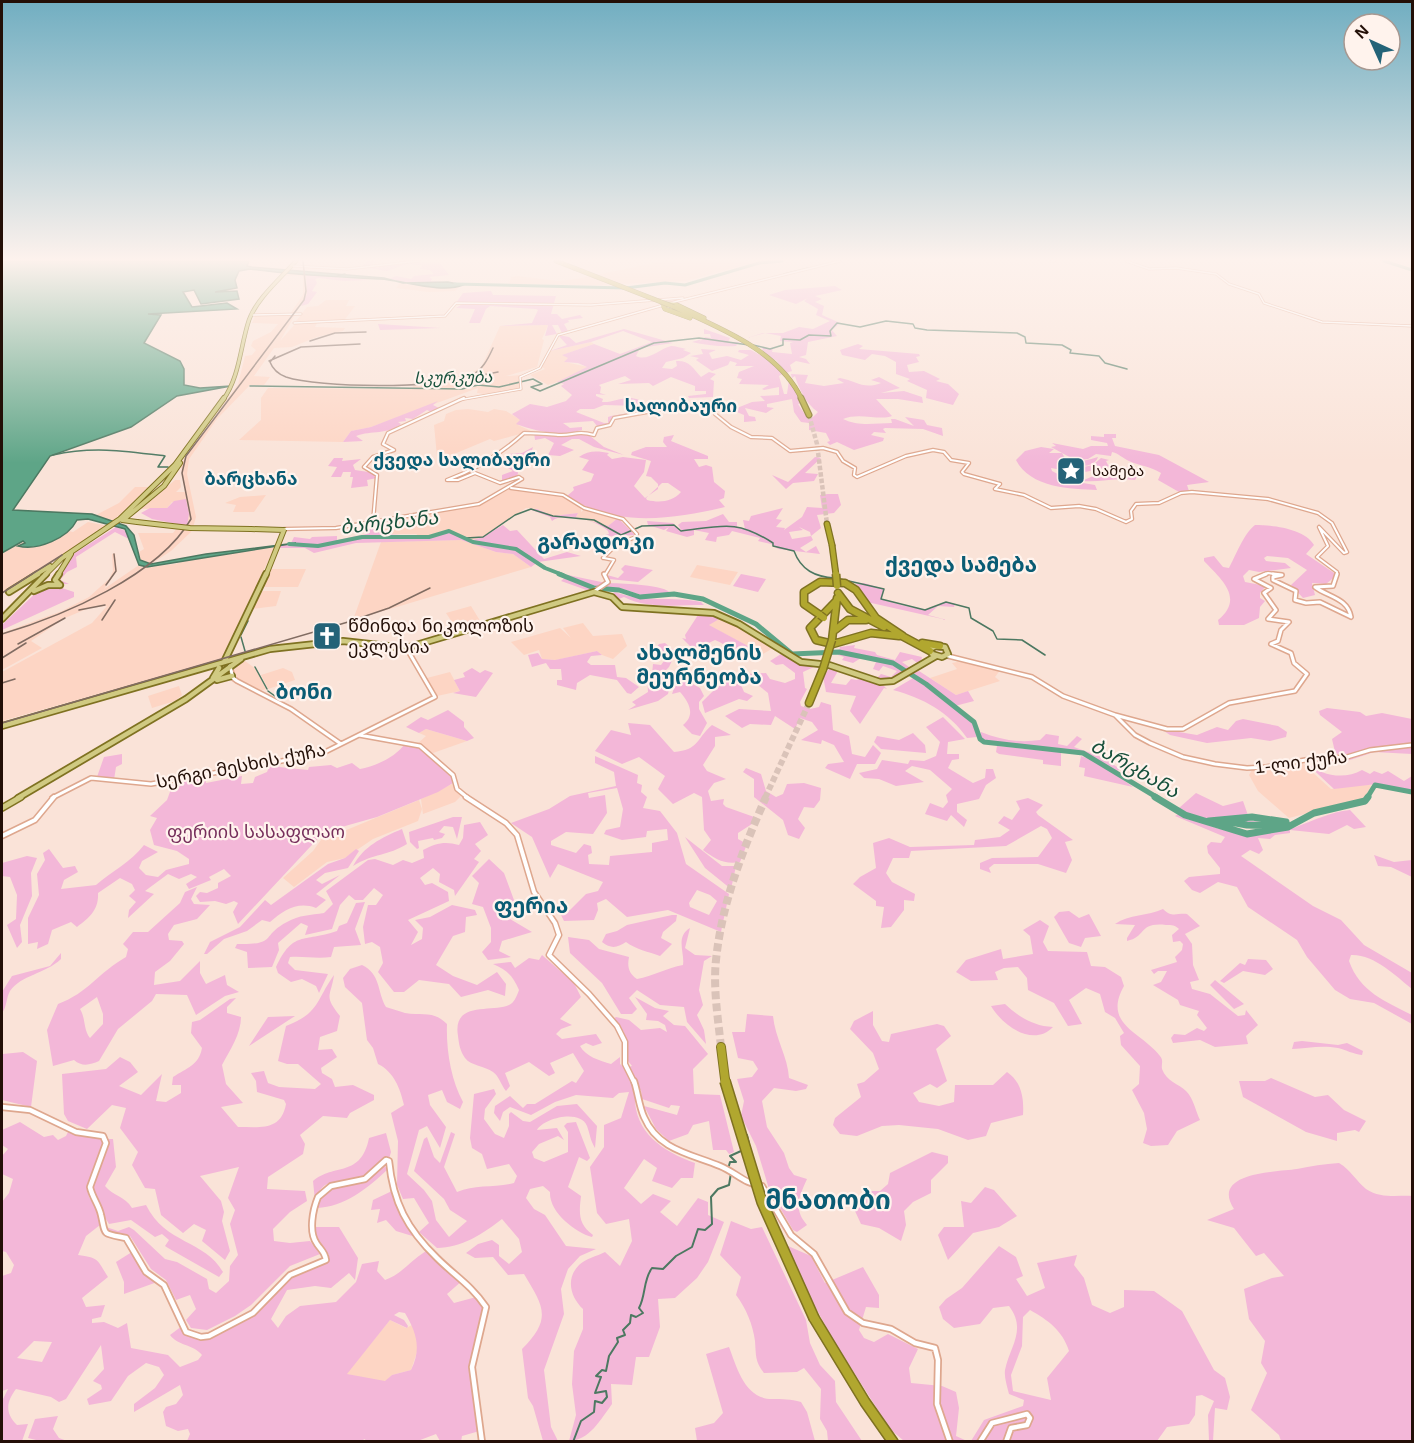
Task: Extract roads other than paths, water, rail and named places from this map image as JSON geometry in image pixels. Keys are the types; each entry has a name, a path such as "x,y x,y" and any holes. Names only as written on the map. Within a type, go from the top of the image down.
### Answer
{"highway":[{"path":"720,328 765,356 785,373 796,387 809,415"},
{"path":"809,703 833,637 837,586 827,524"},
{"path":"833,637 831,626 804,604 804,592 820,582 845,583 856,590 876,618 903,636"},
{"path":"837,596 850,609 912,640 930,652"},
{"path":"837,596 810,628 816,640 833,644 871,633 903,636"},
{"path":"833,637 848,621 860,619 879,625"},
{"path":"912,640 939,646"},
{"path":"721,1047 725,1079 751,1174 775,1238 814,1318 853,1384 893,1442"}],"main road":[{"path":"119,521 175,465 233,386 249,328"},
{"path":"9,592 137,509 160,490 237,385 248,334"},
{"path":"150,489 158,487 160,490"},
{"path":"136,522 131,517 137,509"},
{"path":"119,521 190,528 284,529 269,569 221,666 207,686"},
{"path":"2,620 53,569 107,529"},
{"path":"31,593 48,585 60,585 55,580 71,554"},
{"path":"31,593 62,558"},
{"path":"2,727 221,666 270,649 343,641 407,649 595,592 612,597 622,607 687,613 707,612 731,620 801,662 829,665 879,682 889,683 920,668 936,656 948,653"},
{"path":"920,668 932,647 939,646 948,653"},
{"path":"930,652 936,656"},
{"path":"2,807 184,698 221,666 233,659 247,656"},
{"path":"2,727 206,668 221,666"},
{"path":"2,807 207,686 223,677 232,676"}],"street":[{"path":"373,522 378,476 364,467 373,458 394,450 383,444 385,436 399,426 419,419 446,404 477,395 518,390 523,387 520,381 539,369 558,335 581,328"},
{"path":"284,529 336,528 478,504 522,479 519,477 500,483 475,473 458,480 447,480 464,474 510,446 524,433 551,432 560,435 578,431 594,435 597,428 610,424 611,419 658,410 714,406 717,417 751,437 772,438 790,451 818,447 837,452 843,461 855,468 854,475 857,477 905,456 934,449 947,454 951,460 969,463 962,471 964,474 1000,484 995,489 1000,492 1018,493 1051,508 1091,507 1126,522 1132,519 1131,512 1136,504 1160,503 1181,493 1192,492 1268,499 1316,512 1332,523 1347,552 1344,553 1340,545 1319,527 1328,546 1318,558 1337,572 1337,579 1333,586 1315,587 1338,598 1348,609 1351,617 1320,602 1305,603 1295,600 1296,591 1273,580 1273,577 1282,575 1268,573 1254,579 1271,588 1264,593 1276,610 1268,619 1289,623 1282,627 1278,641 1271,644 1275,648 1291,653 1294,663 1307,674 1300,687 1294,691 1229,703 1183,729 1167,729 1115,715"},
{"path":"509,488 521,487 538,493 563,495 584,508 623,519 637,534 634,539 617,544 603,558 614,560 605,571 608,582 595,592"},
{"name":"სერგი მესხის ქუჩა","path":"2,836 15,832 35,820 52,798 91,778 151,784 310,756 340,744 435,697 407,649"},
{"name":"1-ლი ქუჩა","path":"948,653 1024,674 1063,696 1115,715 1135,735 1183,757 1247,768 1311,759 1347,758 1370,750 1413,745"},
{"path":"221,666 232,676 304,716 340,744"},
{"path":"358,735 426,748 453,775 453,783 462,795 491,811 514,830 531,871 534,892 557,923 559,935 549,955 579,982 622,1034 625,1064 633,1074 643,1113 651,1128 672,1149 731,1173 746,1185 762,1186 791,1235 814,1254 847,1312 863,1323 891,1329 915,1343 937,1351 935,1383 942,1421 950,1442"},
{"path":"2,1107 30,1110 76,1131 103,1136 106,1143 88,1188 89,1196 100,1215 99,1222 103,1232 108,1236 126,1238 146,1272 164,1285 182,1326 192,1335 209,1336 253,1312 285,1279 326,1260 325,1251 314,1240 314,1206 328,1185 358,1181 375,1172 386,1160 389,1161 392,1191 402,1209 406,1223 437,1258 473,1287 486,1307 472,1367 482,1442"},
{"path":"980,1442 993,1423 1027,1414 1030,1418 1027,1425 1011,1428 1006,1442"}],"waterway":[{"name":"სკურკუბა","path":"753,345 770,349 783,345 783,339 800,340 809,335 831,336 830,331 832,328"},
{"name":"სკურკუბა","path":"917,328 1017,333 1025,337 1026,343 1062,345 1071,350 1070,353 1099,356 1105,363 1127,369"},
{"name":"სკურკუბა","path":"250,386 462,389 478,385 499,387 533,379 542,384 531,387 540,391 654,343 699,338 749,345"},
{"path":"53,455 95,450 137,452 165,456 158,467 168,467"},
{"path":"466,538 483,537 515,515 531,509 553,516 594,520 621,535 642,526 674,525 681,531 718,526 738,527 760,535 773,543 773,546 794,551 805,568 815,574 835,578"},
{"name":"ბარცხანა","path":"289,544 318,546 362,537 429,537 449,531 473,542 516,549 545,568 563,575"},
{"name":"ბარცხანა","path":"559,574 594,588 619,590 640,597 674,594 703,599 756,624 792,654 839,652 893,663 926,684 974,722 980,739 984,742 1083,753 1158,798"},
{"path":"840,579 884,589 881,599 925,610 946,602 969,608 971,618 993,631 997,639 1022,640 1045,655"},
{"path":"241,635 248,621"},
{"path":"241,637 245,651"},
{"path":"255,667 267,689"},
{"path":"268,691 279,699"},
{"name":"ბარცხანა","path":"1367,798 1375,785 1412,792"},
{"name":"ბარცხანა","path":"1155,797 1185,815 1247,834 1288,827 1314,813 1365,801 1368,797"},
{"name":"ბარცხანა","path":"1209,821 1252,817 1286,822"},
{"name":"ბარცხანა","path":"1225,821 1247,825 1284,826"},
{"path":"747,1135 749,1144"},
{"path":"728,1169 730,1162 736,1162 730,1156 741,1151"},
{"path":"573,1442 581,1421 594,1412 595,1401 602,1403 607,1397 606,1391 595,1393 601,1377 596,1376 602,1370 606,1371 609,1356 618,1342 617,1338 625,1335 623,1330 630,1323 631,1315 636,1317 643,1313 639,1308 649,1273 652,1268 663,1269 676,1256 692,1247 698,1229 705,1230 712,1224 711,1197 718,1189 729,1185 731,1173"}],"tunnel":[{"path":"809,415 817,444 827,524"},
{"path":"765,798 809,703"},
{"path":"721,1047 715,981 719,938 728,897 749,836 766,797"}],"railway":[{"path":"2,634 80,605 107,591 133,576 176,540 191,519 182,473 186,456 283,328"},
{"path":"310,341 335,333 366,332"},
{"path":"272,360 301,347 360,344"},
{"path":"272,360 270,362 281,375 302,381 350,385 406,385 470,376 481,368 493,348"},
{"path":"272,360 275,356"},
{"path":"472,377 498,372"},
{"path":"106,585 116,571 114,554"},
{"path":"2,593 62,555"},
{"path":"2,723 348,622 389,608 430,588"},
{"path":"102,620 115,600"},
{"path":"79,610 105,605"},
{"path":"18,644 65,618"},
{"path":"2,658 26,643"},
{"path":"2,683 15,679"}],"place":[{"name":"სამება","path":"1071,471"},
{"name":"წმინდა ნიკოლოზის ეკლესია","path":"327,636"}],"district":[{"name":"სალიბაური","path":"681,406"},
{"name":"ქვედა სალიბაური","path":"462,460"},
{"name":"ბარცხანა","path":"251,479"},
{"name":"გარადოკი","path":"596,542"},
{"name":"ქვედა სამება","path":"961,565"},
{"name":"ახალშენის მეურნეობა","path":"699,665"},
{"name":"ბონი","path":"304,692"},
{"name":"ფერია","path":"531,906"},
{"name":"მნათობი","path":"828,1200"}],"park label":[{"name":"ფერიის სასაფლაო","path":"256,832"}]}
